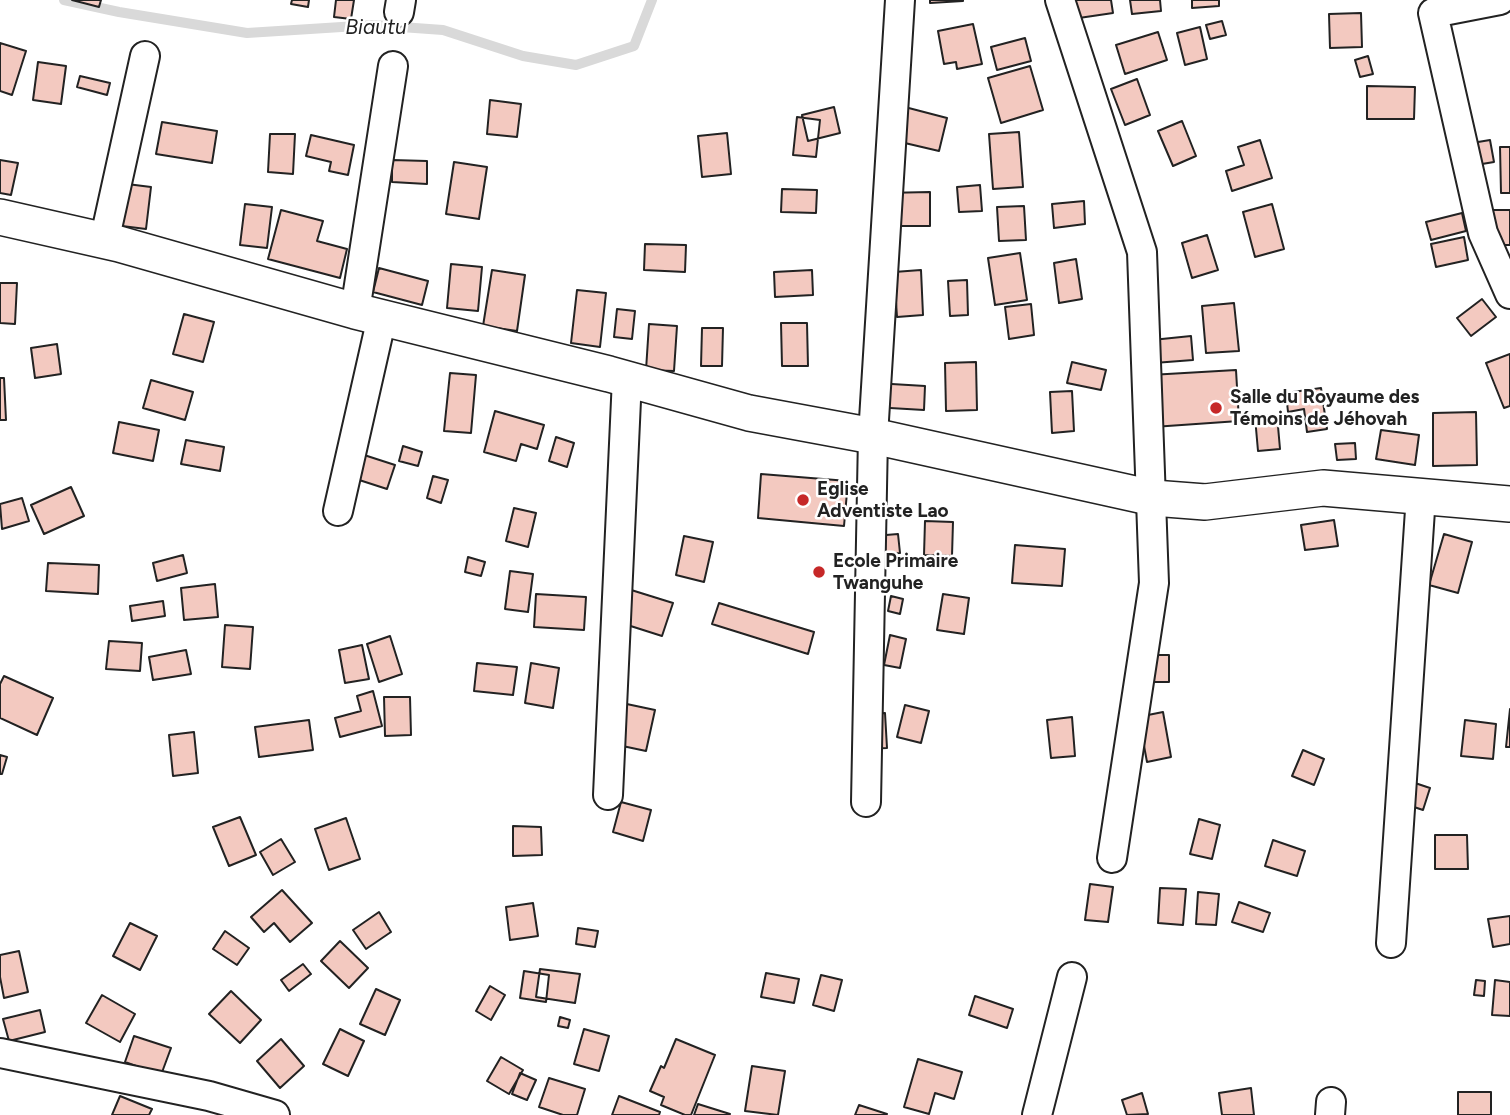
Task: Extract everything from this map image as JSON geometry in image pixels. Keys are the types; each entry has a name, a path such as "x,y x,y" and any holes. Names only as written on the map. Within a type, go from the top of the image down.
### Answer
{"street":[{"path":"866,802 873,436 900,0"},
{"path":"1060,0 1142,251 1154,583 1112,858"},
{"path":"1500,0 1433,13 1483,233 1510,294"},
{"path":"104,242 145,57"},
{"path":"338,511 369,314 393,66"},
{"path":"0,217 119,244 369,314 627,378 749,413 873,436 1153,498 1205,502 1323,488 1510,504"},
{"path":"608,795 627,378"},
{"path":"1391,943 1421,495"},
{"path":"1037,1115 1072,977"},
{"path":"0,1053 209,1096 275,1115"}],"building":[{"path":"72,0 101,0 99,7"},
{"path":"292,0 309,0 308,7 291,4"},
{"path":"336,0 354,0 351,19 334,17"},
{"path":"930,0 963,0 963,1 930,3"},
{"path":"1075,0 1111,0 1113,13 1079,18"},
{"path":"1130,0 1160,0 1161,11 1132,14"},
{"path":"1192,0 1219,0 1219,6 1192,8"},
{"path":"1361,13 1362,47 1330,48 1329,14"},
{"path":"1222,21 1226,35 1210,39 1206,25"},
{"path":"973,24 982,64 957,69 956,62 944,64 938,31"},
{"path":"1200,27 1207,59 1185,65 1177,33"},
{"path":"1158,32 1167,60 1125,74 1116,45"},
{"path":"1025,38 1031,61 997,70 991,47"},
{"path":"0,43 26,51 12,95 0,91"},
{"path":"1368,56 1373,74 1360,77 1355,60"},
{"path":"38,62 66,66 61,104 33,100"},
{"path":"1030,66 1043,110 1001,123 988,78"},
{"path":"80,76 110,83 107,95 77,87"},
{"path":"1137,79 1150,115 1125,125 1111,89"},
{"path":"1367,86 1415,87 1414,119 1367,119"},
{"path":"490,100 521,104 517,137 487,134"},
{"path":"901,106 947,118 939,151 892,140"},
{"path":"834,107 840,133 808,141 802,115"},
{"path":"797,117 820,120 816,157 793,155"},
{"path":"1182,121 1196,156 1173,166 1158,131"},
{"path":"162,122 217,131 212,163 156,154"},
{"path":"1019,132 1023,187 993,189 989,134"},
{"path":"727,133 731,174 702,177 698,136"},
{"path":"270,134 295,134 293,174 268,172"},
{"path":"311,135 354,145 348,175 329,171 331,162 306,156"},
{"path":"1260,140 1272,178 1232,191 1226,171 1244,165 1238,147"},
{"path":"1490,140 1494,162 1470,166 1466,144"},
{"path":"1500,147 1510,147 1510,193 1501,193"},
{"path":"0,160 18,163 11,195 0,193"},
{"path":"392,160 427,161 427,184 392,182"},
{"path":"454,162 487,167 479,219 446,214"},
{"path":"127,184 151,187 146,229 122,226"},
{"path":"980,185 982,211 959,212 957,187"},
{"path":"782,189 817,190 816,213 781,212"},
{"path":"930,192 930,226 884,226 884,193"},
{"path":"1084,201 1085,224 1054,228 1052,204"},
{"path":"245,204 272,207 267,248 240,245"},
{"path":"1272,204 1284,249 1255,257 1243,212"},
{"path":"1024,206 1026,240 999,241 997,207"},
{"path":"281,210 323,221 317,241 347,249 340,278 268,259"},
{"path":"1491,210 1510,210 1510,245 1490,245"},
{"path":"1462,213 1466,231 1431,240 1426,222"},
{"path":"1207,235 1218,270 1192,278 1182,243"},
{"path":"1464,237 1468,260 1436,267 1431,244"},
{"path":"645,244 686,245 685,272 644,270"},
{"path":"1020,253 1027,300 995,305 988,258"},
{"path":"1076,259 1082,299 1059,303 1054,263"},
{"path":"451,264 482,267 478,311 447,308"},
{"path":"379,268 428,281 422,305 373,292"},
{"path":"492,270 525,275 517,331 483,326"},
{"path":"812,270 813,295 775,297 774,272"},
{"path":"921,270 923,315 897,317 894,272"},
{"path":"967,280 968,315 950,316 948,281"},
{"path":"0,283 17,283 15,324 0,323"},
{"path":"577,290 606,293 600,347 571,343"},
{"path":"1482,299 1496,317 1471,336 1457,318"},
{"path":"1234,303 1239,351 1206,353 1202,306"},
{"path":"1031,304 1034,335 1009,339 1005,307"},
{"path":"617,309 635,311 632,339 614,337"},
{"path":"184,314 214,322 203,362 173,354"},
{"path":"781,323 807,323 808,366 782,366"},
{"path":"649,324 677,326 674,371 646,370"},
{"path":"702,328 723,328 722,366 701,366"},
{"path":"1191,336 1193,360 1154,363 1152,340"},
{"path":"57,344 61,374 35,378 31,348"},
{"path":"1510,354 1510,406 1504,408 1486,363"},
{"path":"976,362 977,410 946,411 945,363"},
{"path":"1072,362 1106,370 1101,390 1067,383"},
{"path":"1236,370 1239,421 1153,427 1150,375"},
{"path":"450,373 476,375 471,433 444,431"},
{"path":"0,378 4,378 6,420 0,420"},
{"path":"151,380 193,392 185,420 143,408"},
{"path":"875,383 925,386 924,410 873,407"},
{"path":"1321,388 1327,429 1307,432 1304,409 1288,412 1286,393"},
{"path":"1072,391 1074,431 1052,433 1050,392"},
{"path":"495,411 544,425 537,449 521,444 516,461 484,452"},
{"path":"1476,412 1477,465 1433,466 1433,413"},
{"path":"1277,415 1280,449 1258,451 1255,417"},
{"path":"119,422 159,430 153,461 113,453"},
{"path":"1381,430 1419,435 1415,465 1376,459"},
{"path":"556,437 574,443 567,467 549,461"},
{"path":"186,440 224,447 220,471 181,464"},
{"path":"1355,443 1356,459 1337,460 1335,444"},
{"path":"403,446 422,452 418,466 399,461"},
{"path":"361,454 395,465 387,489 353,478"},
{"name":"Eglise Adventiste Lao","path":"761,474 848,481 844,526 758,518"},
{"path":"433,476 448,480 441,503 427,498"},
{"path":"71,487 84,516 44,534 31,505"},
{"path":"22,498 29,521 2,529 0,504"},
{"path":"514,508 536,513 528,547 506,541"},
{"path":"1334,520 1338,546 1305,550 1301,525"},
{"path":"925,521 953,522 952,556 924,555"},
{"path":"898,534 900,553 864,556 862,537"},
{"path":"1444,534 1472,542 1458,593 1429,585"},
{"path":"684,536 713,542 704,582 676,575"},
{"path":"1015,545 1065,549 1062,586 1012,583"},
{"path":"183,555 187,573 157,581 153,563"},
{"path":"468,557 485,562 481,576 465,572"},
{"path":"48,563 99,565 98,594 46,591"},
{"path":"510,571 533,574 528,612 505,609"},
{"path":"215,584 218,617 184,620 181,588"},
{"path":"628,589 673,603 662,636 618,622"},
{"path":"536,594 586,597 584,630 534,627"},
{"path":"943,594 969,598 964,634 937,630"},
{"path":"891,596 903,599 900,614 888,611"},
{"path":"163,601 165,616 132,621 130,606"},
{"path":"719,603 814,632 808,654 712,624"},
{"path":"225,625 253,627 250,669 222,667"},
{"path":"890,635 906,639 900,668 884,665"},
{"path":"390,636 402,674 379,682 367,644"},
{"path":"109,641 142,643 140,671 106,669"},
{"path":"362,645 369,679 345,683 339,650"},
{"path":"186,650 191,674 153,680 149,657"},
{"path":"1135,655 1169,655 1169,682 1134,682"},
{"path":"477,663 517,667 513,695 474,691"},
{"path":"531,663 559,668 553,708 525,703"},
{"path":"4,676 53,698 37,735 0,718 0,684"},
{"path":"373,691 382,726 340,737 335,718 361,711 357,696"},
{"path":"384,697 410,697 411,735 385,736"},
{"path":"622,703 655,710 646,751 613,744"},
{"path":"905,705 929,711 921,743 897,737"},
{"path":"1510,709 1510,747 1506,747"},
{"path":"1163,712 1171,757 1147,762 1142,735 1128,719"},
{"path":"885,713 887,748 861,749 859,715"},
{"path":"1072,717 1075,756 1051,758 1047,720"},
{"path":"309,720 313,750 259,757 255,727"},
{"path":"1465,720 1496,724 1493,759 1461,756"},
{"path":"194,732 198,773 173,776 169,735"},
{"path":"1303,750 1324,759 1314,785 1292,776"},
{"path":"0,755 7,757 2,774 0,774"},
{"path":"1415,783 1430,788 1423,810 1408,805"},
{"path":"621,802 651,810 643,841 613,832"},
{"path":"240,817 256,855 229,866 213,827"},
{"path":"346,818 360,859 329,870 315,829"},
{"path":"1199,819 1220,825 1212,859 1190,854"},
{"path":"513,826 541,827 542,855 513,856"},
{"path":"1435,835 1467,835 1468,869 1435,869"},
{"path":"281,839 295,862 273,875 260,852"},
{"path":"1273,840 1305,851 1297,876 1265,866"},
{"path":"1090,884 1113,887 1108,922 1085,920"},
{"path":"1160,888 1186,889 1183,925 1158,923"},
{"path":"282,890 312,923 290,942 274,923 264,932 251,917"},
{"path":"1198,892 1219,894 1216,925 1196,924"},
{"path":"1239,902 1270,913 1263,932 1232,922"},
{"path":"533,903 538,936 510,940 506,907"},
{"path":"379,912 391,932 366,949 353,930"},
{"path":"1510,916 1510,944 1493,947 1488,919"},
{"path":"130,923 157,936 140,970 113,956"},
{"path":"578,928 598,931 595,947 576,944"},
{"path":"225,931 249,948 237,965 213,949"},
{"path":"340,941 368,968 349,988 321,961"},
{"path":"19,951 28,992 4,998 0,955"},
{"path":"303,964 311,974 289,991 281,980"},
{"path":"540,969 580,974 575,1003 536,997"},
{"path":"524,971 549,975 546,1002 520,998"},
{"path":"766,973 799,979 794,1003 761,997"},
{"path":"821,975 842,980 834,1011 813,1005"},
{"path":"1476,980 1485,981 1484,996 1474,995"},
{"path":"1495,980 1510,982 1510,1016 1492,1015"},
{"path":"490,986 505,995 491,1020 476,1011"},
{"path":"376,989 400,1000 385,1035 360,1024"},
{"path":"231,991 261,1020 240,1043 209,1014"},
{"path":"102,995 135,1014 120,1042 86,1023"},
{"path":"975,996 1013,1009 1007,1028 969,1015"},
{"path":"40,1010 45,1032 9,1041 3,1019"},
{"path":"560,1017 570,1020 568,1028 558,1026"},
{"path":"340,1029 364,1041 348,1076 323,1064"},
{"path":"584,1029 609,1036 599,1071 574,1064"},
{"path":"134,1036 171,1048 161,1075 125,1062"},
{"path":"281,1039 304,1066 280,1088 257,1061"},
{"path":"676,1039 715,1055 691,1115 661,1105 664,1097 650,1091 661,1066 664,1068"},
{"path":"501,1057 523,1070 509,1094 487,1081"},
{"path":"918,1059 962,1072 954,1099 935,1093 929,1114 904,1107"},
{"path":"752,1066 785,1071 778,1115 745,1111"},
{"path":"520,1073 536,1080 527,1100 512,1094"},
{"path":"549,1078 585,1089 577,1115 563,1115 539,1107"},
{"path":"1251,1088 1254,1115 1222,1115 1219,1093"},
{"path":"1458,1092 1491,1092 1491,1115 1458,1115"},
{"path":"1142,1093 1148,1114 1127,1115 1122,1100"},
{"path":"120,1096 152,1109 149,1115 112,1115"},
{"path":"619,1096 660,1112 659,1115 612,1115"},
{"path":"698,1104 730,1114 694,1115"},
{"path":"859,1105 887,1114 855,1115"}],"waterway":[{"name":"Biautu","path":"64,0 247,33 373,25 443,30 523,56 576,65 634,46 652,0"}],"place":[{"name":"Salle du Royaume des Témoins de Jéhovah","path":"1216,408"},
{"name":"Eglise Adventiste Lao","path":"803,500"},
{"name":"Ecole Primaire Twanguhe","path":"819,572"}]}
